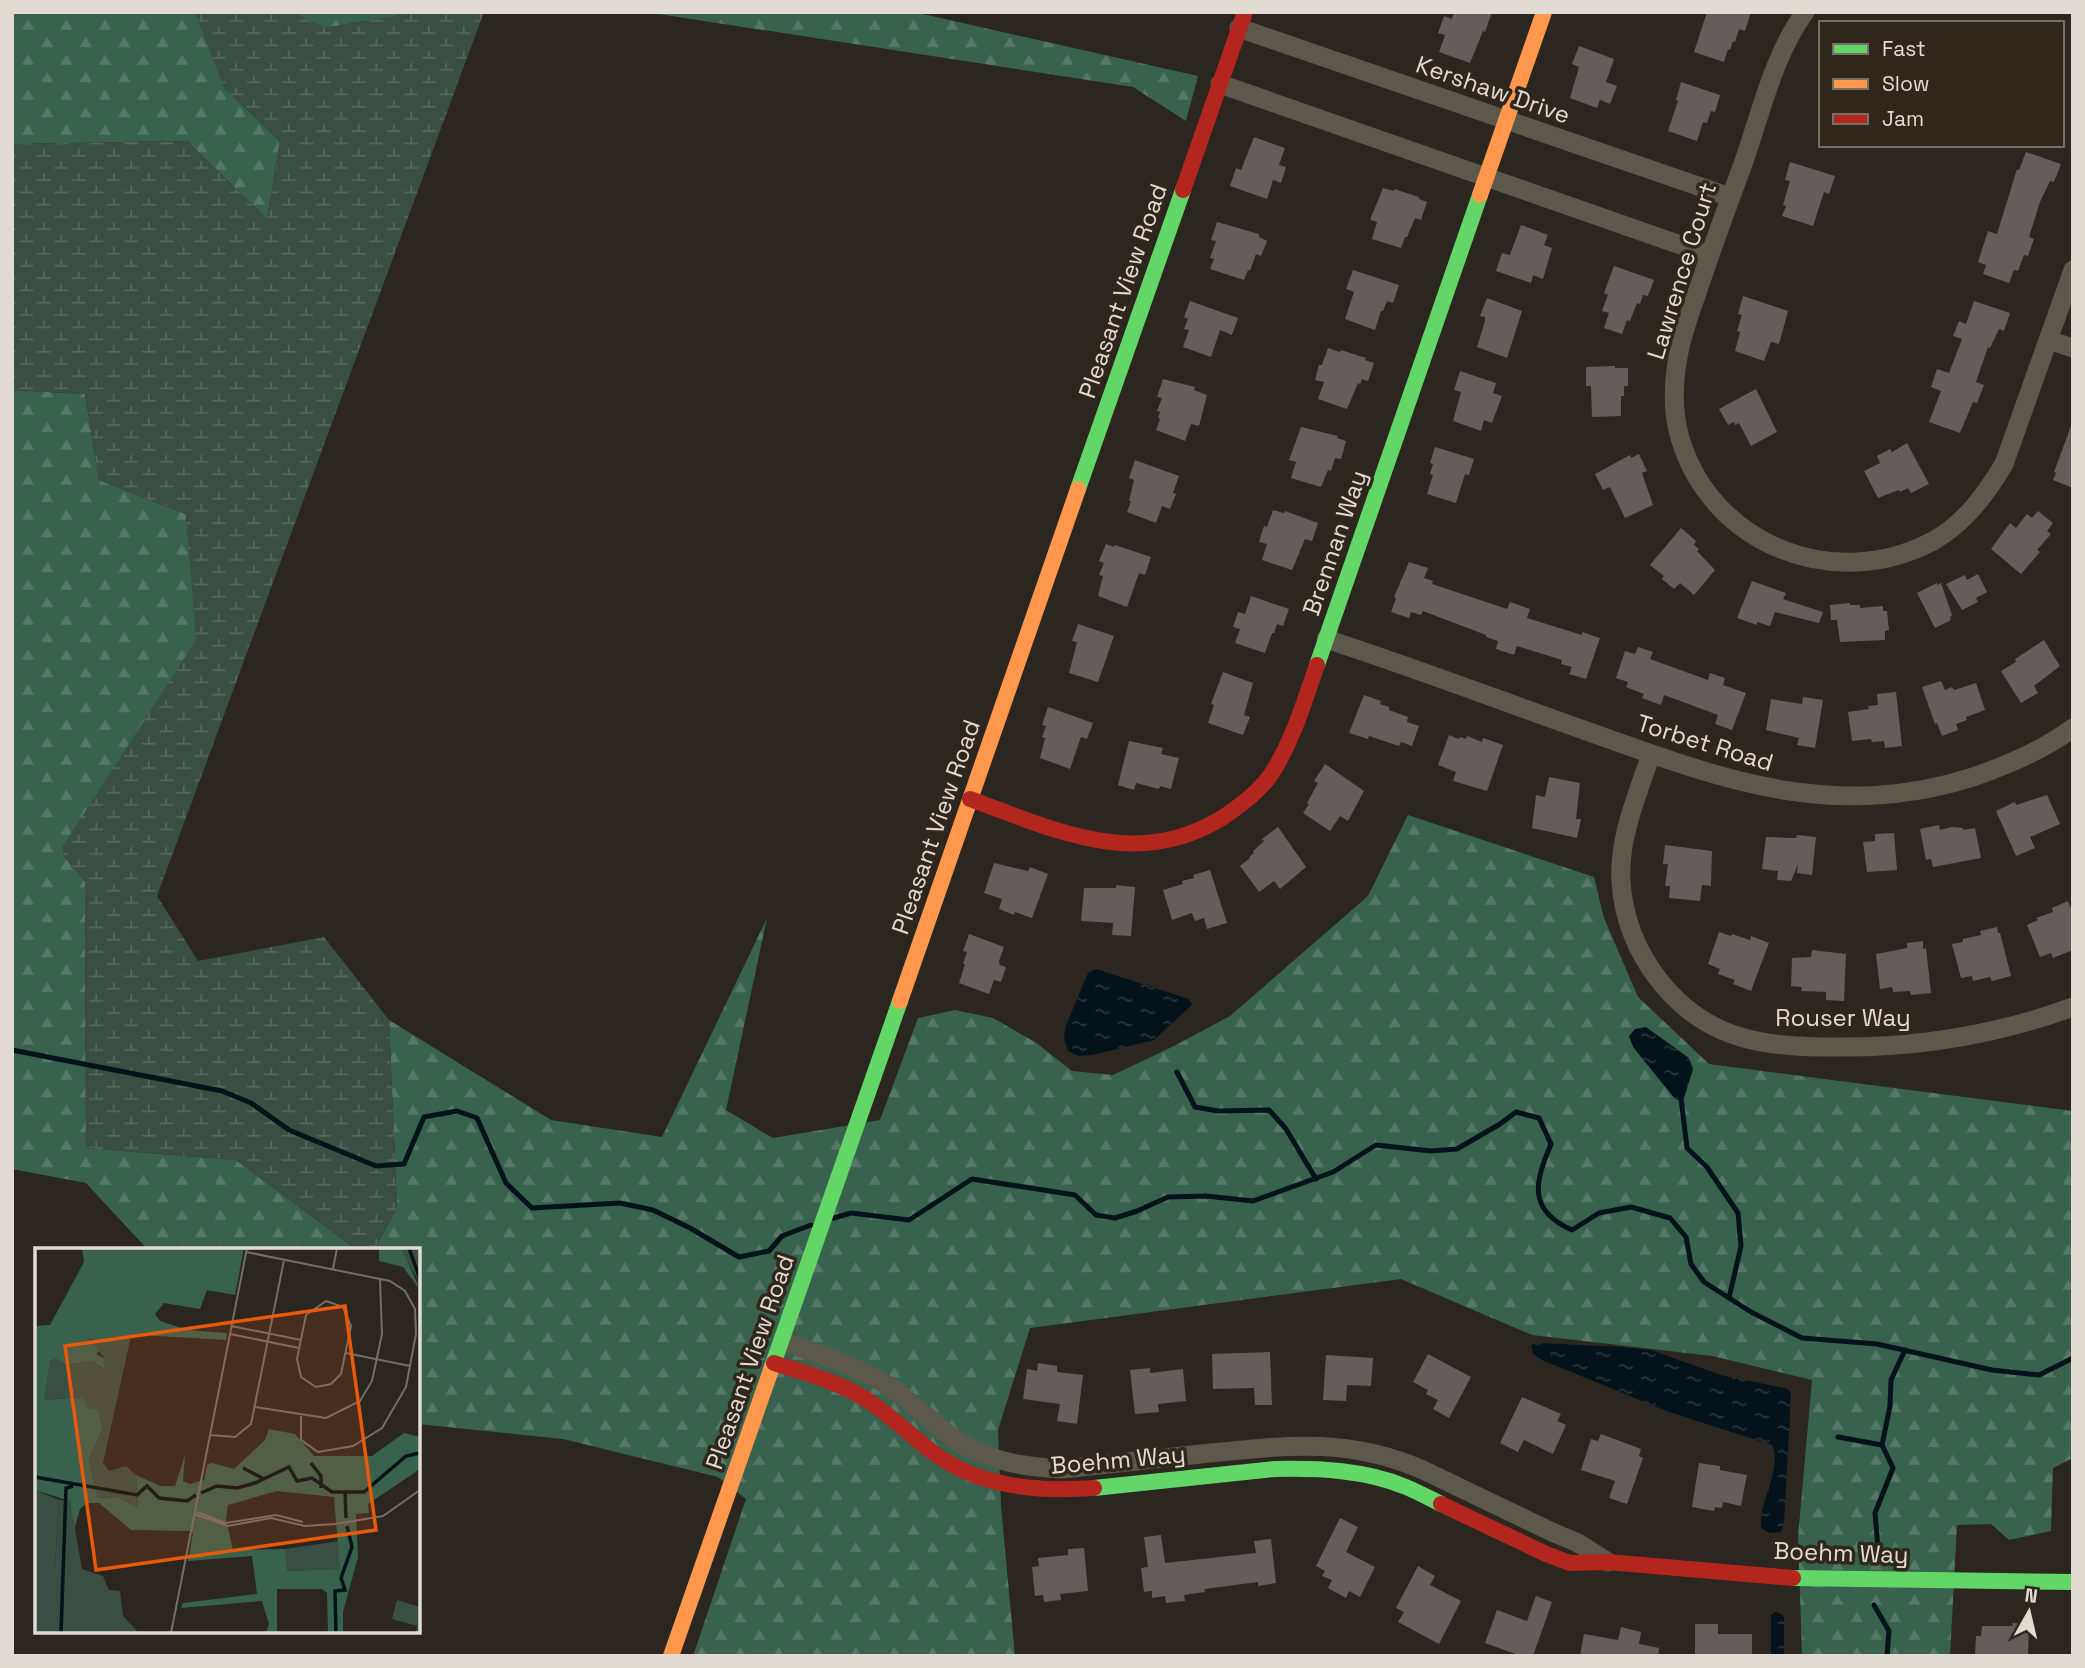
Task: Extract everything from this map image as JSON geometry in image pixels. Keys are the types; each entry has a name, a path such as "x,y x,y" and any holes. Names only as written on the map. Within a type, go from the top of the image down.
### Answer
{"street":[{"name":"Brennan Way","path":"970,799 1079,837 1121,845 1149,844 1200,830 1224,817 1266,780 1291,739 1544,12"},
{"name":"Lawrence Court","path":"1805,12 1783,49 1709,255 1682,338 1675,370 1674,401 1680,438 1692,468 1710,496 1733,521 1764,542 1794,555 1828,562 1865,562 1903,554 1935,540 1964,518 1988,492 2004,464 2073,270"},
{"name":"Kershaw Drive","path":"1242,20 1506,121 1730,197"},
{"name":"Pleasant View Road","path":"671,1656 1242,20"},
{"path":"1220,84 1709,255"},
{"path":"2048,340 2073,348"},
{"name":"Torbet Road","path":"1326,639 1651,754 1750,785 1782,791 1833,797 1871,796 1956,782 1994,770 2031,753 2073,728"},
{"name":"Rouser Way","path":"1651,754 1628,822 1622,853 1620,881 1624,906 1642,956 1658,981 1680,1003 1710,1024 1742,1038 1772,1044 1867,1047 1940,1042 2002,1029 2073,1007"},
{"name":"Boehm Way","path":"782,1341 885,1383 962,1443 993,1459 1035,1468 1062,1469 1305,1445 1370,1451 1440,1478 1578,1543 1608,1562"},
{"name":"Boehm Way","path":"774,1363 866,1399 950,1463 984,1479 1041,1491 1076,1491 1296,1468 1331,1469 1404,1486 1570,1563 1608,1562 1792,1578 2073,1582"},
{"path":"950,1463 962,1443"},
{"path":"1289,1446 1296,1468"},
{"path":"1434,1501 1440,1478"}],"green space":[{"path":"12,12 195,12 225,89 280,141 267,219 187,141 12,144"},
{"path":"195,12 292,12 325,28 418,12 484,12 157,896 198,961 324,937 389,1020 397,1208 375,1248 354,1248 236,1160 86,1148 85,882 60,851 196,640 186,514 99,480 85,394 12,390 12,144 187,141 267,219 280,141 225,89"},
{"path":"292,12 418,12 325,28"},
{"path":"646,12 914,12 1198,76 1186,121 1133,87"},
{"path":"12,390 85,394 99,480 186,514 197,640 60,851 85,882 86,1148 236,1160 354,1248 146,1248 86,1183 12,1169"},
{"path":"1408,815 1594,877 1604,918 1638,997 1709,1064 2073,1111 2073,1458 2053,1468 2051,1531 2009,1540 1991,1524 1957,1525 1950,1656 1802,1656 1798,1537 1812,1380 1712,1356 1532,1335 1401,1279 1030,1328 998,1430 1001,1506 1015,1656 693,1656 746,1499 718,1477 563,1439 420,1424 420,1248 375,1248 397,1208 389,1020 551,1120 662,1137 767,918 726,1110 773,1138 880,1120 918,1018 955,1010 993,1018 1035,1042 1072,1071 1113,1075 1230,1016 1368,896"}],"water":[{"path":"1096,969 1189,999 1192,1005 1154,1040 1093,1055 1078,1056 1068,1051 1064,1039 1065,1028 1088,973"},
{"path":"1646,1027 1689,1058 1693,1069 1681,1101 1675,1099 1633,1047 1629,1036 1635,1029"},
{"path":"1540,1343 1651,1350 1721,1375 1788,1389 1791,1395 1784,1523 1781,1532 1770,1533 1761,1528 1762,1511 1774,1469 1772,1445 1669,1412 1542,1360 1533,1354 1531,1345"},
{"path":"1775,1612 1784,1617 1784,1656 1771,1656 1771,1615"}],"building":[{"path":"1454,12 1492,12 1470,63 1439,52 1445,35 1438,33 1444,16 1452,19"},
{"path":"1707,12 1751,12 1745,31 1739,29 1724,62 1694,52"},
{"path":"1579,46 1614,59 1606,82 1617,86 1610,104 1600,100 1597,108 1570,98 1579,67 1572,64"},
{"path":"1681,82 1720,95 1715,112 1711,111 1707,123 1703,122 1697,141 1668,131"},
{"path":"1254,137 1285,148 1279,165 1286,167 1281,183 1273,180 1267,199 1230,186 1236,168 1241,170"},
{"path":"2026,152 2061,164 2054,182 2050,181 2040,202 2029,237 2034,239 2028,256 2024,255 2018,271 2014,270 2009,283 1983,274 1986,265 1978,262 1988,231 1997,234 2017,169 2019,170"},
{"path":"1790,162 1835,176 1829,194 1824,192 1813,226 1782,216 1790,181 1785,180"},
{"path":"1383,188 1394,189 1427,202 1421,220 1415,218 1401,248 1372,239 1377,222 1370,220"},
{"path":"1217,222 1259,234 1259,237 1267,241 1261,256 1256,254 1244,280 1210,269 1214,259 1210,258 1216,241 1211,240"},
{"path":"1521,225 1548,235 1544,245 1552,248 1543,279 1533,275 1531,283 1496,271 1502,253 1510,255"},
{"path":"1614,266 1654,280 1648,296 1643,295 1640,304 1637,303 1622,334 1604,328 1609,313 1602,311 1608,295 1604,293"},
{"path":"1353,270 1399,285 1393,303 1387,301 1381,311 1375,330 1345,319 1354,292 1346,289"},
{"path":"1743,296 1788,311 1779,344 1771,342 1764,361 1735,351 1742,315 1738,314"},
{"path":"1487,298 1522,311 1507,358 1477,347 1485,321 1485,317 1480,316"},
{"path":"1190,301 1238,318 1232,335 1220,330 1211,357 1183,347 1189,330 1184,329 1188,319 1184,317"},
{"path":"1974,301 2010,313 2004,331 1999,329 1990,348 1988,347 1976,382 1984,385 1977,403 1973,402 1960,433 1929,422 1941,391 1931,387 1937,369 1949,373 1962,339 1953,336 1959,321 1966,324"},
{"path":"1328,348 1366,358 1365,360 1374,363 1368,381 1362,379 1360,384 1358,383 1347,409 1318,399 1324,382 1315,380"},
{"path":"1586,367 1628,368 1628,386 1624,386 1624,396 1621,396 1621,416 1592,417 1591,386 1586,386"},
{"path":"1460,371 1496,383 1493,393 1502,396 1492,423 1484,420 1481,431 1453,421 1461,392 1454,390"},
{"path":"1163,379 1195,387 1194,390 1207,395 1199,426 1191,424 1185,441 1156,430 1160,419 1160,412 1157,411 1162,398 1157,397"},
{"path":"1756,389 1777,432 1751,446 1739,423 1728,425 1719,409"},
{"path":"2073,426 2073,488 2053,480"},
{"path":"1301,427 1338,436 1337,438 1346,441 1341,459 1335,458 1321,487 1291,478 1296,462 1289,460"},
{"path":"1907,443 1929,484 1911,493 1908,488 1878,498 1864,471 1880,463 1877,456 1890,449 1892,452"},
{"path":"1435,447 1474,459 1469,475 1465,474 1456,503 1427,494 1433,475 1430,474 1433,464 1430,463"},
{"path":"1639,454 1647,471 1642,473 1653,505 1625,518 1610,487 1603,490 1595,474 1630,455 1631,458"},
{"path":"1135,460 1179,476 1170,509 1162,506 1156,523 1127,512 1134,480 1129,478"},
{"path":"1273,510 1285,511 1318,523 1312,541 1305,539 1292,570 1262,560 1267,544 1259,542"},
{"path":"2038,511 2053,523 2047,531 2051,534 2021,574 1991,549 2010,523 2016,528 2027,514 2032,518"},
{"path":"1681,528 1696,541 1694,545 1699,549 1697,551 1715,570 1694,595 1680,583 1674,589 1662,579 1664,576 1650,565"},
{"path":"1106,544 1151,557 1145,575 1139,573 1127,607 1098,596 1103,576 1099,575 1104,563 1099,561"},
{"path":"1409,562 1428,568 1424,578 1433,581 1432,584 1507,609 1510,602 1530,609 1527,618 1600,638 1586,679 1569,674 1572,667 1561,664 1562,660 1517,646 1514,655 1496,649 1498,641 1423,611 1421,615 1411,612 1409,618 1391,612 1396,598 1394,597"},
{"path":"1978,574 1987,592 1976,598 1978,602 1962,610 1946,584 1965,575 1967,580"},
{"path":"1752,581 1786,593 1783,599 1823,612 1819,623 1775,612 1770,626 1737,618"},
{"path":"1941,583 1952,615 1951,620 1935,628 1917,593"},
{"path":"1251,596 1289,609 1283,626 1277,624 1272,633 1265,653 1235,643 1240,629 1233,627 1238,612 1245,614"},
{"path":"1830,605 1860,605 1860,608 1883,606 1883,611 1887,611 1889,630 1885,631 1885,640 1840,642 1837,620 1831,620"},
{"path":"1078,624 1114,636 1098,682 1069,673 1077,642 1072,641"},
{"path":"2044,640 2060,666 2034,686 2038,693 2021,703 2001,671"},
{"path":"1638,647 1653,652 1650,659 1708,680 1710,673 1725,678 1723,685 1746,693 1732,730 1715,724 1718,715 1664,695 1661,705 1642,698 1644,694 1626,687 1628,682 1616,678 1625,651 1635,654"},
{"path":"1223,672 1253,683 1244,715 1250,717 1243,735 1208,723 1214,705 1211,704"},
{"path":"1941,681 1945,690 1976,683 1985,710 1966,717 1967,720 1956,724 1958,730 1942,736 1922,687"},
{"path":"1896,692 1902,746 1885,748 1884,741 1872,742 1871,739 1852,741 1848,712 1878,705 1877,694"},
{"path":"1364,695 1381,701 1380,704 1389,707 1389,710 1408,717 1407,722 1419,726 1412,746 1401,742 1399,746 1369,736 1368,739 1349,733"},
{"path":"1803,697 1823,700 1815,748 1797,745 1799,738 1766,730 1771,699 1802,704"},
{"path":"1048,707 1093,723 1087,739 1081,737 1070,769 1040,758 1046,726 1042,725"},
{"path":"1449,735 1459,739 1466,739 1467,736 1482,742 1483,738 1503,745 1487,791 1453,781 1456,772 1438,765"},
{"path":"1129,741 1163,748 1161,754 1179,758 1171,789 1136,783 1134,790 1118,785"},
{"path":"1325,764 1364,791 1348,821 1340,816 1330,831 1303,813 1318,783 1314,781"},
{"path":"1549,777 1580,783 1576,819 1581,819 1577,838 1532,828 1536,795 1545,797"},
{"path":"2047,795 2060,824 2030,837 2035,848 2016,856 1996,811 2015,802 2016,805"},
{"path":"1939,825 1940,830 1952,827 1963,830 1975,828 1981,858 1933,867 1931,859 1926,860 1920,829"},
{"path":"1278,827 1306,867 1280,889 1274,881 1259,892 1240,866 1264,841 1262,839"},
{"path":"1894,833 1897,870 1867,872 1863,842 1875,841 1875,834"},
{"path":"1797,835 1816,837 1812,875 1797,873 1798,864 1791,881 1777,880 1778,871 1762,869 1766,837 1796,838"},
{"path":"1665,845 1712,851 1711,886 1702,885 1700,901 1669,898 1670,886 1665,886 1668,864 1663,864"},
{"path":"994,863 1028,871 1030,867 1048,874 1032,918 999,909 1002,899 984,893"},
{"path":"1210,870 1227,923 1207,929 1204,918 1195,921 1192,913 1172,920 1163,890 1183,884 1182,881 1194,878 1193,875"},
{"path":"1116,885 1135,887 1131,936 1112,935 1113,923 1081,921 1084,888 1116,888"},
{"path":"2068,901 2073,913 2073,950 2053,958 2051,953 2040,957 2027,925"},
{"path":"1997,927 2011,976 1992,981 1990,977 1973,981 1972,976 1961,978 1952,944 1981,935 1980,931"},
{"path":"1719,932 1750,940 1751,936 1769,943 1751,991 1733,984 1735,980 1718,974 1720,969 1708,964"},
{"path":"969,934 1004,947 999,961 1000,965 1006,967 1001,982 994,980 989,994 959,983 967,952 963,951"},
{"path":"1923,941 1931,993 1911,995 1910,991 1893,992 1892,987 1880,989 1876,954 1907,948 1907,943"},
{"path":"1812,950 1846,954 1844,1001 1826,1000 1826,992 1801,991 1802,987 1791,986 1792,958 1811,957"},
{"path":"1270,1352 1272,1405 1255,1405 1254,1388 1213,1389 1212,1354"},
{"path":"1428,1354 1471,1377 1449,1418 1433,1409 1438,1400 1426,1394 1428,1390 1413,1382"},
{"path":"1326,1355 1373,1358 1371,1386 1347,1385 1346,1401 1323,1400"},
{"path":"1038,1363 1057,1366 1057,1372 1083,1375 1077,1424 1057,1421 1060,1404 1023,1399 1027,1369 1037,1371"},
{"path":"1150,1368 1150,1373 1183,1369 1186,1401 1158,1404 1159,1412 1135,1414 1130,1370"},
{"path":"1522,1397 1561,1414 1557,1421 1566,1425 1553,1454 1524,1440 1518,1452 1500,1443"},
{"path":"1601,1434 1641,1449 1639,1456 1643,1458 1627,1504 1609,1498 1615,1481 1581,1470 1591,1439 1598,1441"},
{"path":"1699,1463 1720,1466 1720,1470 1747,1475 1741,1506 1723,1502 1722,1508 1715,1507 1714,1511 1692,1507"},
{"path":"1340,1518 1358,1527 1346,1552 1375,1567 1360,1597 1349,1591 1346,1598 1328,1588 1332,1580 1322,1576 1325,1571 1316,1566"},
{"path":"1161,1535 1165,1563 1256,1553 1254,1541 1271,1539 1276,1583 1258,1586 1258,1582 1204,1589 1205,1592 1184,1595 1185,1601 1166,1603 1165,1596 1152,1598 1152,1591 1144,1592 1141,1568 1148,1567 1144,1537"},
{"path":"1084,1548 1088,1591 1060,1594 1061,1600 1044,1602 1043,1595 1035,1596 1032,1567 1039,1566 1038,1558 1068,1555 1068,1549"},
{"path":"1418,1566 1435,1576 1430,1585 1461,1601 1439,1644 1398,1622 1404,1612 1396,1608"},
{"path":"1536,1596 1552,1602 1533,1656 1521,1656 1485,1643 1497,1610 1527,1621"},
{"path":"2012,1623 2029,1624 2028,1656 1975,1656 1976,1636 1981,1636 1982,1626 2013,1626"},
{"path":"1695,1624 1718,1624 1718,1634 1752,1634 1752,1656 1695,1656"},
{"path":"1621,1627 1641,1632 1639,1644 1659,1648 1658,1656 1580,1656 1584,1634 1618,1640"}],"waterway":[{"path":"12,1050 222,1091 251,1103 289,1130 376,1166 404,1164 424,1117 457,1111 477,1118 506,1183 532,1208 620,1203 653,1210 739,1257 769,1251 782,1236 811,1225"},
{"path":"1177,1072 1195,1107 1218,1111 1269,1110 1286,1129 1316,1179"},
{"path":"1681,1098 1687,1148 1707,1167 1738,1213 1741,1246 1729,1298"},
{"path":"834,1218 851,1213 909,1220 972,1179 1075,1195 1096,1215 1115,1218 1168,1197 1206,1196 1253,1201 1333,1172 1376,1145 1431,1151 1457,1149 1516,1112 1539,1118 1551,1144 1541,1171 1539,1194 1547,1213 1558,1222 1572,1230 1599,1213 1631,1207 1670,1218 1686,1237 1691,1264 1704,1282 1751,1312 1802,1338 1877,1344 1992,1370 2039,1375 2073,1358"},
{"path":"1878,1549 1875,1513 1893,1468 1882,1445 1890,1406 1891,1380 1905,1350"},
{"path":"1838,1437 1882,1445"},
{"path":"1874,1605 1889,1631 1887,1656"}],"traffic: fast":[{"path":"1078,489 1183,190"},
{"path":"1317,665 1480,195"},
{"path":"772,1367 900,1001"},
{"path":"1094,1488 1275,1469 1325,1470 1391,1481 1441,1504"},
{"path":"1793,1578 2073,1582"}],"traffic: slow":[{"path":"1480,195 1544,12"},
{"path":"900,1001 1078,489"},
{"path":"671,1656 772,1367"}],"traffic: jam":[{"path":"1183,190 1245,12"},
{"path":"970,799 1034,823 1097,840 1129,843 1161,841 1193,833 1225,816 1267,780 1292,734 1317,665"},
{"path":"774,1363 831,1382 864,1398 931,1451 968,1473 1029,1488 1094,1488"},
{"path":"1441,1504 1570,1563 1608,1562 1793,1578"}]}
